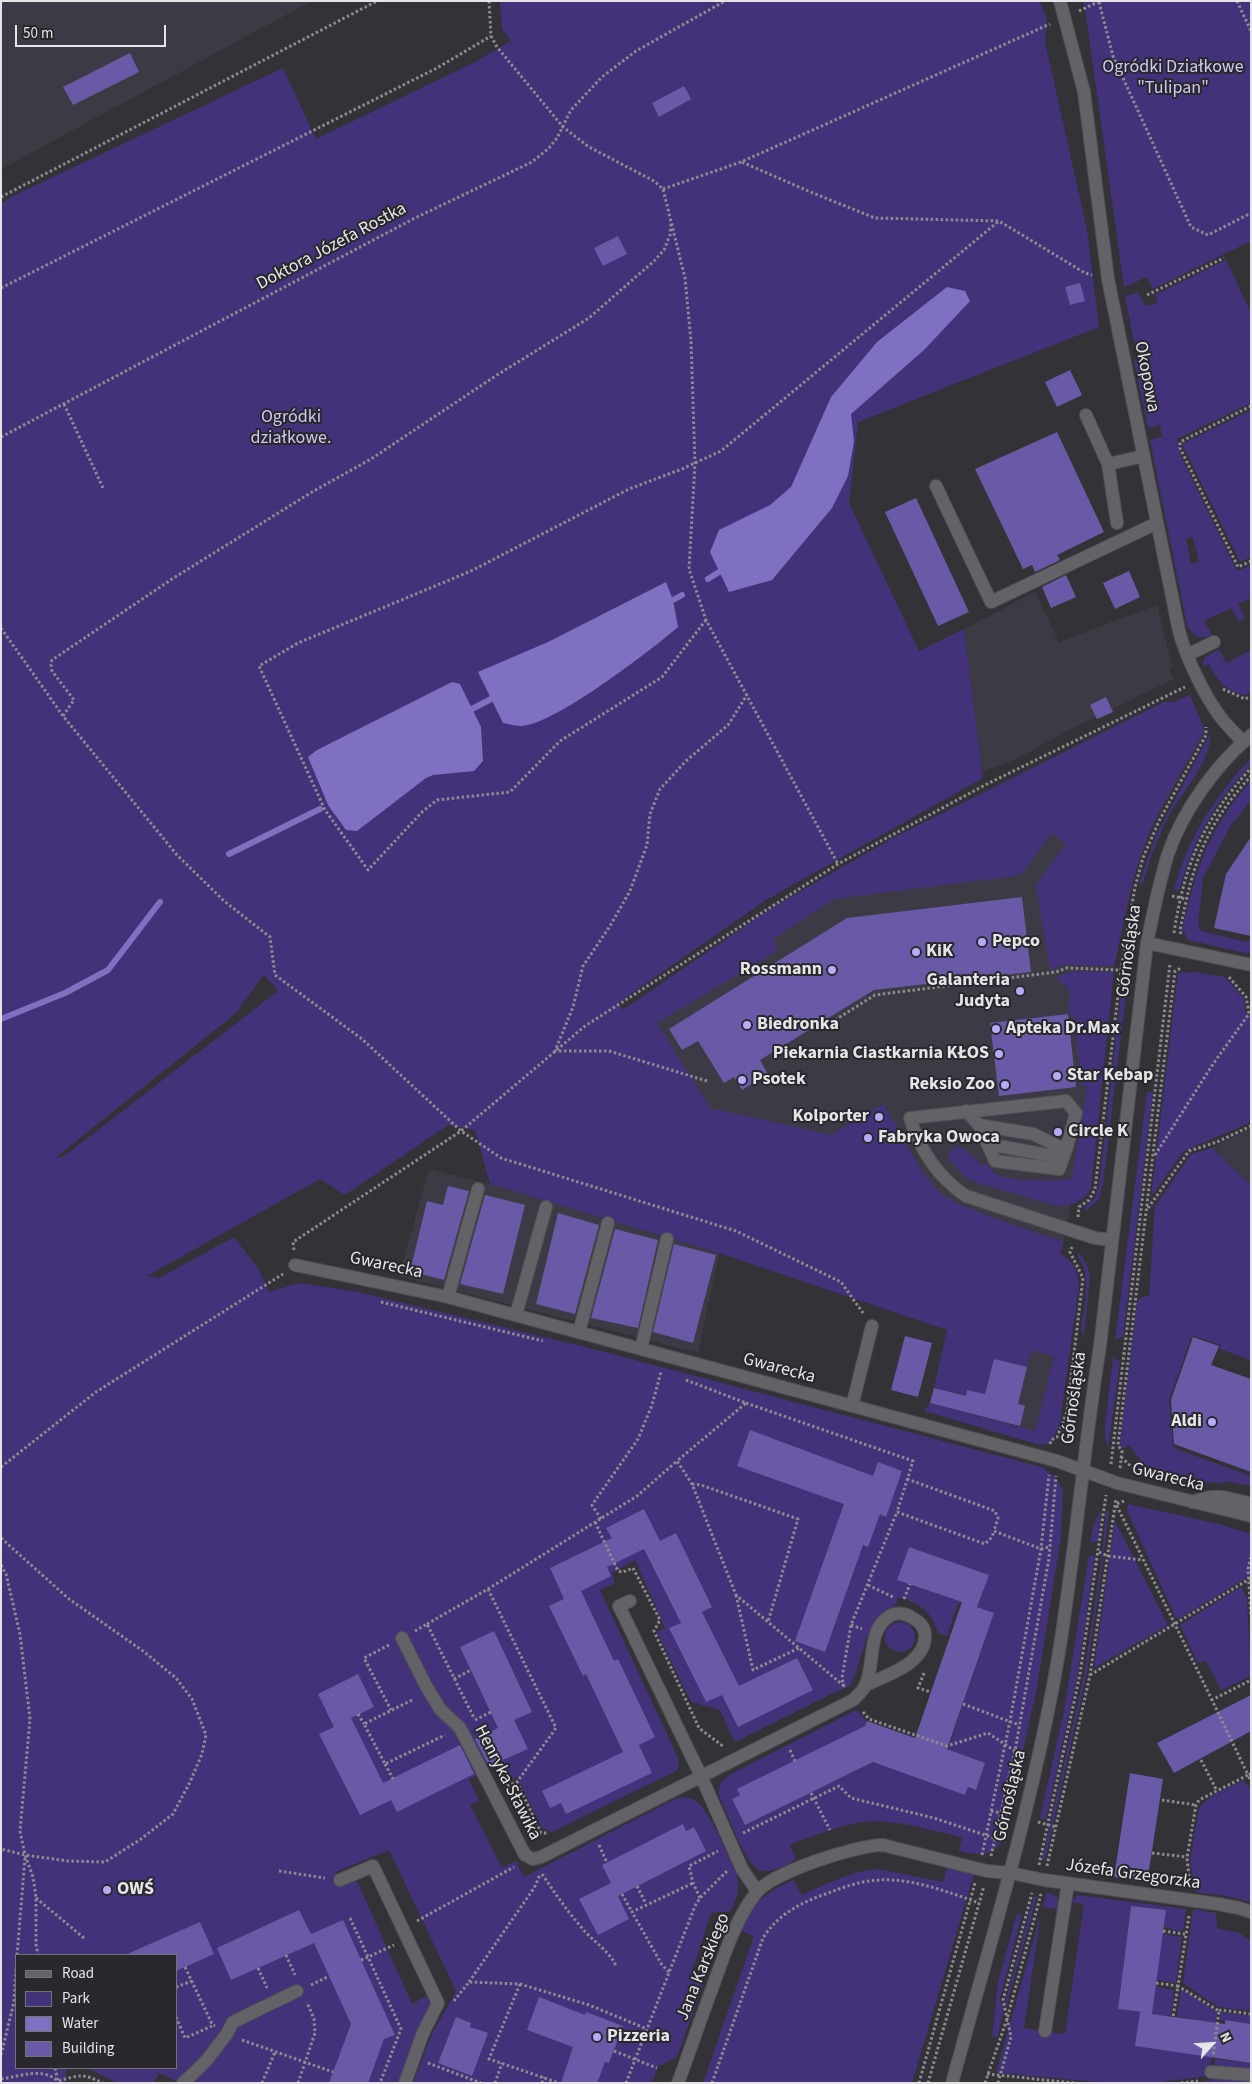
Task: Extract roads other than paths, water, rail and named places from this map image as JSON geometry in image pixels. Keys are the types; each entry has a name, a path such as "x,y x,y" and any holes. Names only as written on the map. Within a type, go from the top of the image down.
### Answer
{"street":[{"name":"Okopowa","path":"1060,1 1084,92 1108,279 1179,631 1188,655 1220,716 1247,738"},
{"path":"1086,416 1108,464 1117,523"},
{"path":"1108,464 1144,456"},
{"path":"936,486 992,602 1158,523"},
{"path":"1188,655 1214,642"},
{"name":"Górnośląska","path":"952,2083 1011,1873 1057,1665 1112,1240 1147,943 1157,892 1169,852 1188,812 1211,778 1247,738"},
{"path":"1147,943 1251,965"},
{"path":"966,1111 979,1125 995,1161 1059,1170 1076,1113 1066,1101 966,1111 910,1118 920,1142 937,1172 952,1187 966,1196 1096,1238 1112,1240"},
{"path":"979,1125 1034,1134 1065,1154"},
{"path":"448,1297 478,1189"},
{"path":"516,1315 546,1207"},
{"path":"579,1332 608,1223"},
{"path":"640,1350 667,1239"},
{"name":"Gwarecka","path":"296,1266 448,1297 1057,1461 1113,1481 1251,1516"},
{"path":"852,1406 872,1326"},
{"path":"1192,1502 1208,1496 1225,1496 1251,1504"},
{"path":"630,1601 619,1606 742,1869 758,1891"},
{"name":"Henryka Sławika","path":"402,1638 440,1709 460,1728 525,1855 533,1859 541,1857 853,1700 866,1685 914,1660 924,1646 925,1632 920,1622 907,1614 894,1614 882,1621 876,1634 866,1685"},
{"name":"Jana Karskiego","path":"678,2083 733,1930 758,1891 800,1868 829,1856 868,1845 883,1845 983,1870 1011,1873"},
{"path":"340,1880 373,1866 438,2003 423,2034 405,2083"},
{"name":"Józefa Grzegorzka","path":"1011,1873 1040,1880 1192,1900 1251,1912"},
{"path":"1046,2030 1068,1883"},
{"path":"183,2083 206,2061 226,2035 233,2022 297,1992"},
{"path":"1211,2072 1251,2075"}],"water":[{"path":"947,287 965,291 970,301 924,350 851,414 854,442 848,476 832,508 772,580 729,592 710,552 719,530 770,505 791,487 831,397 877,342"},
{"path":"666,582 673,600 678,627 602,685 556,713 537,722 522,726 503,723 478,672 548,642"},
{"path":"452,682 460,684 481,727 483,761 474,771 433,775 426,778 357,831 346,830 328,805 308,757 317,750"}],"waterway":[{"path":"708,579 719,572"},
{"path":"673,600 682,595"},
{"path":"472,709 491,699"},
{"path":"229,854 320,809"},
{"path":"1,1019 65,993 108,970 160,902"}],"place":[{"name":"Pepco","path":"982,942"},
{"name":"KiK","path":"916,952"},
{"name":"Rossmann","path":"832,970"},
{"name":"Galanteria Judyta","path":"1020,991"},
{"name":"Biedronka","path":"747,1025"},
{"name":"Apteka Dr.Max","path":"996,1029"},
{"name":"Piekarnia Ciastkarnia KŁOS","path":"999,1054"},
{"name":"Star Kebap","path":"1057,1076"},
{"name":"Psotek","path":"742,1080"},
{"name":"Reksio Zoo","path":"1005,1085"},
{"name":"Kolporter","path":"879,1117"},
{"name":"Circle K","path":"1058,1132"},
{"name":"Fabryka Owoca","path":"868,1138"},
{"name":"Aldi","path":"1212,1422"},
{"name":"OWŚ","path":"107,1890"},
{"name":"Pizzeria","path":"597,2037"}],"park label":[{"name":"Ogródki Działkowe \"Tulipan\"","path":"1173,78"},
{"name":"Ogródki działkowe.","path":"291,428"}]}
